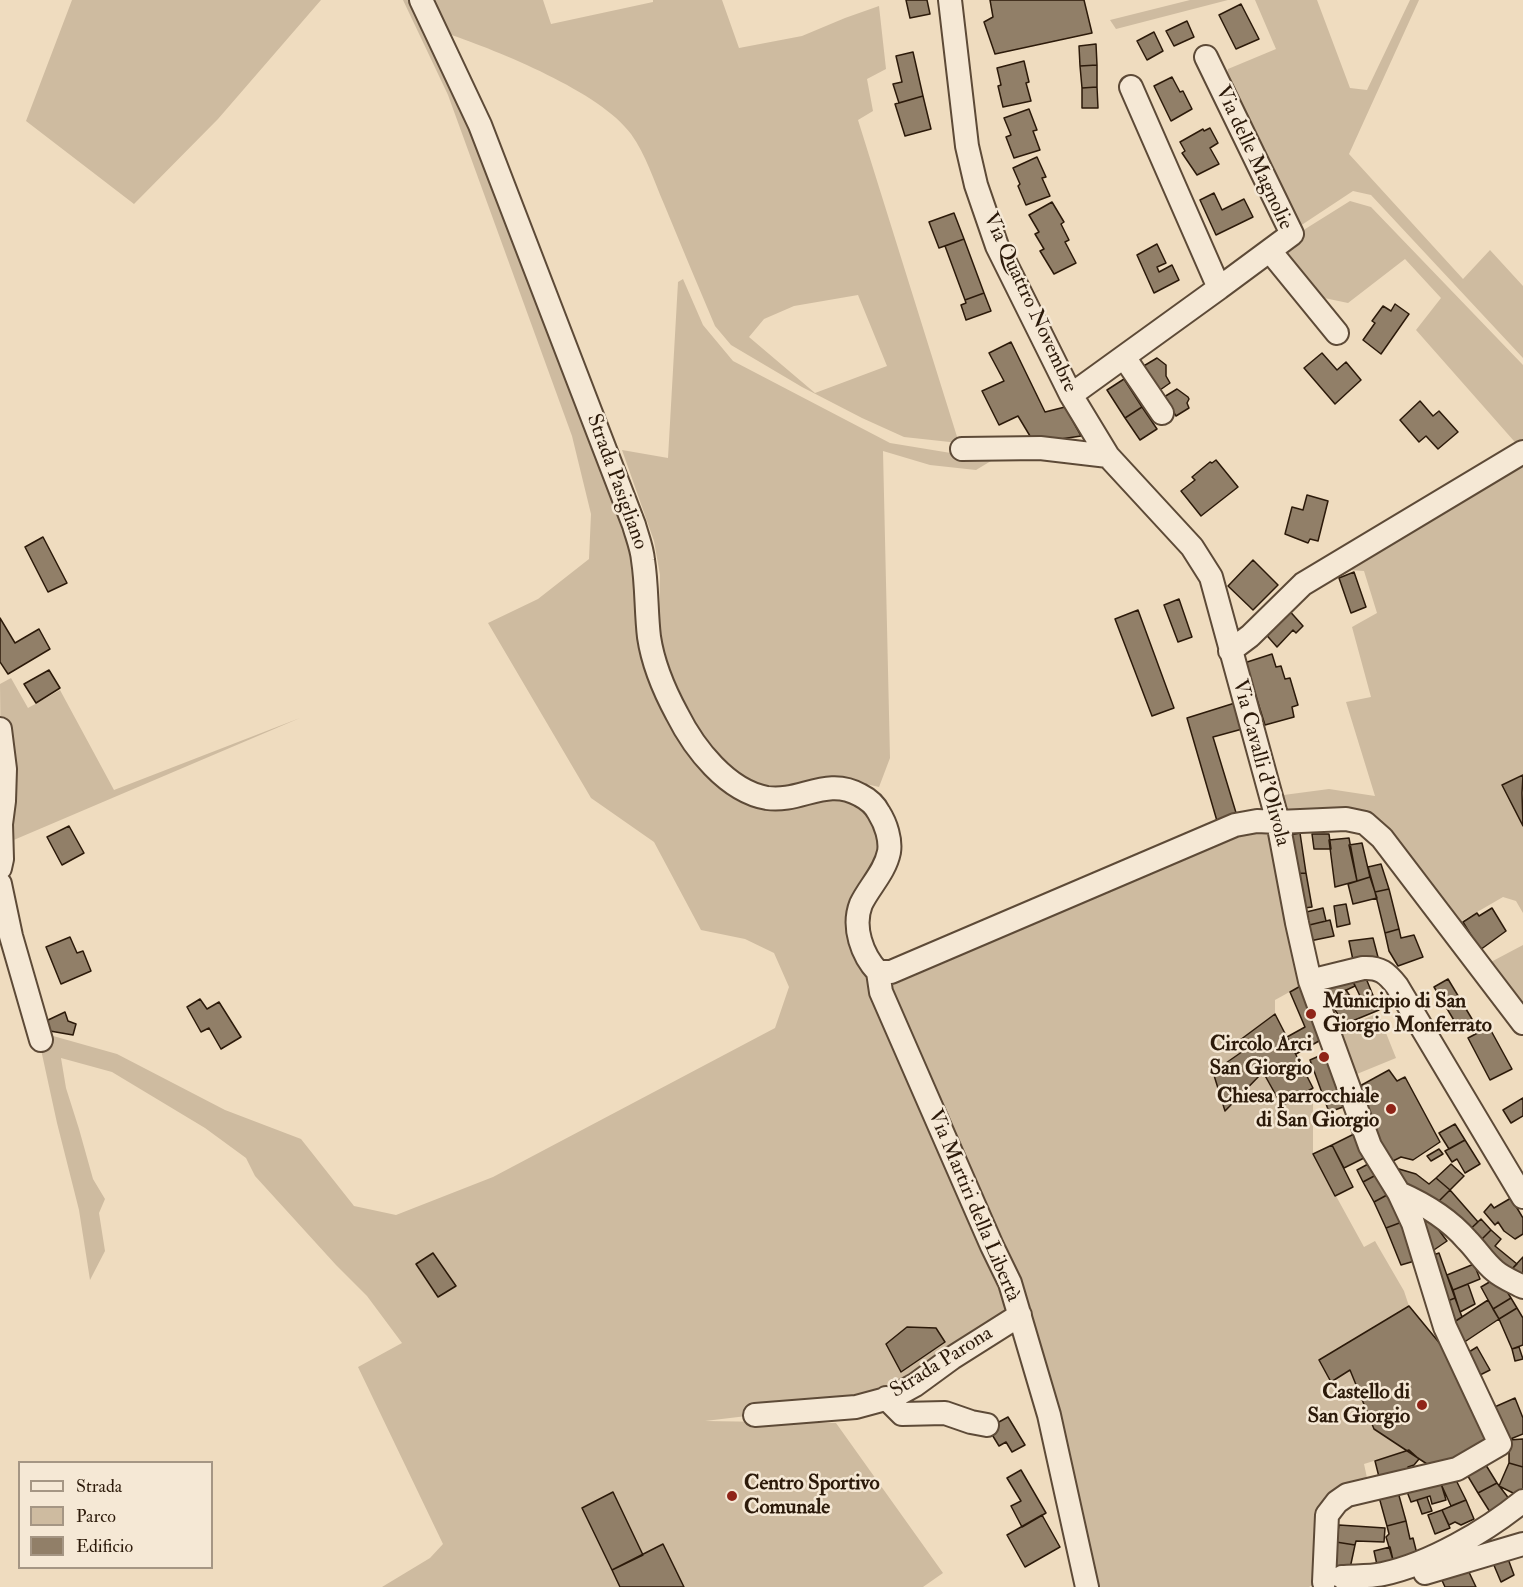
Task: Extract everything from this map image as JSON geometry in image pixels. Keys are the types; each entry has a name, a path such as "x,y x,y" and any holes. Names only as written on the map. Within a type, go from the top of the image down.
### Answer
{"street":[{"name":"Strada Pasigliano","path":"421,0 480,125 634,525 643,558 649,637 666,691 691,737 709,760 729,780 746,791 768,798 786,797 834,787 843,788 868,799 879,812 888,832 889,852 882,870 861,905 858,925 867,959 878,972"},
{"name":"Via Quattro Novembre","path":"950,0 967,146 976,185 997,246 1071,395 1108,456"},
{"name":"Via delle Magnolie","path":"1071,395 1292,234 1206,57"},
{"path":"1131,87 1220,288"},
{"name":"Via delle Magnolie","path":"1270,251 1337,333"},
{"path":"1124,357 1162,413"},
{"path":"962,449 1041,448 1108,456"},
{"path":"1230,651 1250,636 1303,584 1523,452"},
{"name":"Via Cavalli d'Olivola","path":"1108,456 1192,547 1211,577 1278,822 1310,981 1370,1146 1399,1192 1413,1223 1445,1327 1500,1443 1457,1469 1347,1495 1337,1502 1327,1515 1327,1582"},
{"path":"0,729 5,769 0,868"},
{"path":"878,972 891,972 1234,825 1257,821 1346,819 1365,823 1382,838 1523,1023"},
{"path":"0,884 11,936 41,1040"},
{"path":"1310,981 1363,968 1386,972 1397,986 1523,1197"},
{"name":"Via Martiri della Libertà","path":"878,972 880,992 1010,1283 1048,1415 1087,1587"},
{"path":"1399,1192 1418,1201 1449,1222 1496,1272 1523,1287"},
{"name":"Strada Parona","path":"755,1415 856,1407 886,1398 915,1384 1020,1315"},
{"path":"886,1398 902,1414 945,1413 987,1425"},
{"path":"1327,1582 1380,1575 1412,1567 1445,1551 1511,1511 1523,1501"},
{"path":"1327,1582 1380,1587 1523,1544"}],"green space":[{"path":"72,0 321,0 218,119 134,204 26,121"},
{"path":"403,0 414,0 473,128 628,525 667,708 741,795 833,797 862,806 880,830 879,853 850,913 891,1025 891,1043 916,1096 922,1116 941,1144 1010,1314 915,1385 755,1415 705,1421 836,1423 943,1573 923,1587 382,1587 430,1558 443,1544 358,1367 402,1343 367,1296 255,1176 246,1158 205,1128 112,1072 61,1058 66,1088 93,1179 105,1199 99,1213 105,1251 90,1280 79,1210 40,1045 46,1034 117,1054 225,1110 301,1139 354,1206 396,1215 493,1177 775,1028 789,987 774,953 745,939 701,930 654,842 591,798 488,623 538,599 589,559 591,514 572,436 448,95"},
{"path":"434,0 543,0 551,24 653,2 653,0 722,0 739,48 802,36 879,6 886,69 867,79 873,111 858,120 959,443 904,437 802,387 731,345 715,326 641,151 631,134 617,118 573,88 547,75 449,34","holes":["858,295 887,366 815,393 749,337 764,319 794,306"]},
{"path":"1190,0 1228,0 1116,29 1110,20"},
{"path":"1255,0 1317,0 1350,88 1367,90 1410,0 1419,0 1349,154 1463,279 1490,250 1523,286 1523,358 1371,195 1353,191 1294,230 1225,84 1228,69 1276,49"},
{"path":"1350,201 1371,207 1523,365 1523,447 1521,449 1416,330 1441,298 1405,259 1348,303 1310,295 1270,251"},
{"path":"683,279 703,325 733,361 890,443 963,455 1001,455 976,470 930,465 883,451 890,758 879,787 835,777 785,792 756,786 726,763 695,724 668,666 659,629 660,575 654,541 622,450 668,458 678,282"},
{"path":"1523,452 1523,913 1516,901 1503,897 1460,922 1377,822 1279,813 1276,796 1329,789 1375,796 1346,702 1371,697 1352,627 1377,613 1364,571 1348,570"},
{"path":"11,678 28,708 60,690 114,790 300,718 2,845 0,684"},
{"path":"1254,828 1277,837 1304,984 1275,1000 1275,1014 1241,1040 1263,1072 1282,1106 1313,1088 1313,1154 1364,1247 1375,1241 1404,1291 1409,1306 1319,1360 1331,1381 1350,1370 1374,1429 1409,1450 1364,1464 1369,1487 1346,1492 1319,1581 1309,1587 1094,1587 1022,1291 891,1000 890,983"},
{"path":"1523,945 1523,1003 1489,963"},
{"path":"1378,1013 1396,1058 1352,1076 1339,1030"}],"building":[{"path":"906,0 927,0 930,14 910,18"},
{"path":"990,0 1084,0 1092,33 995,54 984,22 993,17"},
{"path":"1241,4 1259,39 1236,49 1219,15"},
{"path":"1187,21 1194,37 1174,46 1166,31"},
{"path":"1154,32 1163,51 1147,60 1137,41"},
{"path":"1096,44 1097,65 1080,66 1079,46"},
{"path":"913,52 923,96 899,103 893,84 902,82 896,56"},
{"path":"1024,61 1029,82 1026,83 1031,101 1003,107 997,68"},
{"path":"1097,65 1097,87 1082,88 1080,66"},
{"path":"1172,77 1180,92 1183,91 1192,109 1171,121 1154,86"},
{"path":"1097,87 1098,108 1082,108 1082,88"},
{"path":"923,96 931,129 905,136 895,104"},
{"path":"1029,109 1037,130 1033,131 1040,150 1014,158 1006,137 1011,135 1004,118"},
{"path":"1210,128 1218,143 1210,148 1219,164 1197,175 1182,153 1185,151 1180,142 1203,129 1204,131"},
{"path":"1037,157 1046,177 1042,178 1050,196 1026,205 1013,168"},
{"path":"1214,193 1222,210 1244,199 1253,217 1216,235 1200,200"},
{"path":"1052,202 1064,222 1061,224 1069,240 1065,242 1076,263 1054,274 1040,251 1044,249 1035,234 1039,232 1029,215"},
{"path":"954,213 964,239 939,248 929,222"},
{"path":"964,239 984,293 965,300 945,246"},
{"path":"1157,244 1166,263 1157,267 1159,272 1172,265 1179,280 1154,293 1137,255"},
{"path":"984,293 991,311 966,320 961,305 966,303 965,300"},
{"path":"1395,304 1409,314 1381,354 1363,340 1375,323 1372,321 1383,306 1391,311"},
{"path":"1011,342 1045,412 1065,407 1081,436 1033,441 1018,416 999,425 982,391 1004,381 989,353"},
{"path":"1322,353 1337,370 1346,362 1361,380 1335,404 1304,368"},
{"path":"1157,358 1166,365 1166,376 1170,383 1160,390 1142,367"},
{"path":"1124,379 1142,407 1125,418 1107,390"},
{"path":"1177,389 1188,397 1189,408 1176,416 1164,397"},
{"path":"1420,401 1433,416 1439,411 1458,432 1438,449 1426,436 1419,442 1400,420"},
{"path":"1142,407 1157,429 1140,440 1125,418"},
{"path":"1216,460 1238,487 1201,516 1181,491 1195,480 1192,477 1210,462"},
{"path":"1307,495 1328,501 1318,541 1310,539 1308,543 1285,534 1292,507 1303,510"},
{"path":"43,537 67,583 48,592 25,547"},
{"path":"1253,560 1278,585 1253,610 1228,586"},
{"path":"1354,572 1366,607 1351,613 1339,578"},
{"path":"1179,599 1192,637 1178,642 1164,605"},
{"path":"1286,607 1303,626 1296,633 1293,630 1277,647 1262,630"},
{"path":"1138,610 1174,708 1152,716 1115,619"},
{"path":"0,618 15,643 39,629 50,649 8,674 0,662"},
{"path":"1272,654 1276,667 1281,666 1285,679 1290,678 1298,705 1292,707 1294,717 1265,725 1253,687 1249,688 1241,664"},
{"path":"49,670 60,688 36,703 24,684"},
{"path":"1238,702 1246,728 1213,737 1237,816 1217,821 1187,718"},
{"path":"1523,775 1522,793 1523,826 1502,785"},
{"path":"69,826 84,853 62,865 47,837"},
{"path":"1300,833 1306,873 1290,874 1284,836"},
{"path":"1312,834 1329,834 1331,849 1314,849"},
{"path":"1349,838 1357,881 1335,887 1329,840"},
{"path":"1362,843 1370,877 1357,881 1349,845"},
{"path":"1381,864 1389,889 1375,892 1368,867"},
{"path":"1306,873 1312,907 1297,909 1290,874"},
{"path":"1370,877 1377,898 1353,904 1348,884"},
{"path":"1389,889 1399,929 1385,933 1375,892"},
{"path":"1346,904 1350,924 1337,927 1334,906"},
{"path":"1323,908 1326,921 1301,927 1298,914"},
{"path":"1492,908 1506,931 1480,950 1463,922 1477,913 1479,916"},
{"path":"1330,920 1334,936 1305,942 1301,927"},
{"path":"1399,929 1401,938 1414,935 1423,957 1398,966 1389,951 1385,933"},
{"path":"70,937 77,953 83,951 91,971 61,984 46,947"},
{"path":"1373,938 1379,961 1354,965 1349,941"},
{"path":"1363,971 1379,1010 1345,1024 1327,999 1346,990 1352,999 1360,996 1350,975"},
{"path":"1350,975 1355,986 1327,999 1320,987"},
{"path":"1448,979 1472,1019 1458,1027 1434,987"},
{"path":"1304,984 1326,1037 1296,1054 1287,1037 1305,1027 1290,992"},
{"path":"200,999 207,1009 219,1002 241,1037 221,1049 209,1028 201,1032 187,1007"},
{"path":"65,1012 68,1021 76,1024 73,1035 50,1031 46,1021"},
{"path":"1275,1014 1313,1088 1282,1106 1263,1072 1225,1111 1213,1072 1246,1049 1240,1040"},
{"path":"1489,1027 1512,1069 1490,1080 1468,1038"},
{"path":"1326,1053 1346,1106 1329,1112 1310,1060"},
{"name":"Chiesa parrocchiale di San Giorgio","path":"1389,1070 1397,1081 1405,1077 1440,1142 1413,1160 1401,1157 1393,1161 1382,1158 1358,1087"},
{"path":"1523,1098 1523,1116 1511,1123 1503,1110"},
{"path":"1455,1124 1465,1140 1449,1149 1439,1133"},
{"path":"1354,1134 1366,1157 1344,1168 1332,1145"},
{"path":"1465,1140 1480,1164 1465,1173 1457,1159 1452,1162 1445,1151"},
{"path":"1332,1145 1353,1187 1335,1196 1313,1154"},
{"path":"1439,1149 1443,1154 1431,1161 1427,1156"},
{"path":"1370,1163 1376,1175 1363,1182 1357,1170"},
{"path":"1451,1164 1464,1176 1450,1190 1436,1178"},
{"path":"1399,1169 1416,1174 1429,1184 1436,1178 1450,1190 1435,1205 1393,1179"},
{"path":"1376,1175 1387,1195 1374,1202 1363,1182"},
{"path":"1450,1190 1478,1222 1465,1234 1435,1205"},
{"path":"1387,1195 1402,1222 1386,1228 1374,1202"},
{"path":"1511,1198 1523,1218 1523,1234 1515,1239 1504,1231 1498,1222 1495,1225 1484,1212 1491,1204 1494,1208"},
{"path":"1419,1204 1447,1241 1428,1254"},
{"path":"1481,1219 1491,1230 1476,1245 1465,1234"},
{"path":"1402,1222 1418,1260 1401,1265 1386,1228"},
{"path":"1491,1230 1501,1239 1495,1246 1517,1264 1510,1271 1476,1245"},
{"path":"433,1253 456,1286 438,1297 416,1264"},
{"path":"1439,1253 1455,1298 1440,1304 1425,1258"},
{"path":"1523,1257 1523,1277 1510,1271"},
{"path":"1474,1264 1480,1279 1453,1290 1447,1275"},
{"path":"1498,1277 1511,1298 1493,1309 1481,1287"},
{"path":"1468,1284 1475,1304 1460,1312 1453,1290"},
{"path":"1455,1298 1462,1317 1448,1326 1440,1304"},
{"path":"1511,1298 1517,1308 1499,1319 1493,1309"},
{"path":"1488,1300 1499,1319 1460,1345 1448,1326"},
{"name":"Castello di San Giorgio","path":"1409,1306 1465,1374 1493,1437 1448,1462 1430,1466 1374,1429 1350,1370 1331,1382 1319,1360"},
{"path":"1517,1308 1523,1318 1523,1345 1512,1349 1499,1319"},
{"path":"907,1327 936,1328 945,1342 901,1372 886,1344"},
{"path":"1477,1347 1490,1370 1476,1377 1464,1355"},
{"path":"1519,1347 1523,1359 1515,1361 1512,1349"},
{"path":"1515,1398 1523,1418 1523,1434 1503,1442 1490,1409"},
{"path":"1008,1417 1025,1445 1012,1452 1006,1442 999,1446 988,1428"},
{"path":"1523,1439 1523,1467 1509,1463 1509,1440"},
{"path":"1409,1450 1419,1459 1414,1465 1408,1467 1409,1472 1380,1481 1375,1461"},
{"path":"1484,1462 1497,1483 1478,1493 1466,1473"},
{"path":"1509,1463 1523,1467 1521,1497 1499,1486"},
{"path":"1021,1470 1046,1513 1022,1527 1011,1506 1021,1501 1007,1478"},
{"path":"1455,1478 1466,1500 1451,1506 1441,1484"},
{"path":"1440,1480 1446,1500 1432,1504 1430,1496 1411,1502 1406,1489"},
{"path":"1497,1483 1510,1500 1490,1512 1478,1493"},
{"path":"613,1492 643,1555 612,1570 582,1508"},
{"path":"1398,1492 1406,1521 1387,1526 1379,1497"},
{"path":"1427,1497 1432,1511 1422,1514 1417,1500"},
{"path":"1466,1500 1474,1519 1461,1525 1455,1522 1449,1525 1442,1510"},
{"path":"1442,1510 1450,1528 1435,1534 1428,1515"},
{"path":"1042,1515 1060,1547 1025,1567 1007,1535"},
{"path":"1406,1521 1410,1539 1413,1538 1417,1554 1393,1560 1386,1537 1389,1534 1387,1526"},
{"path":"1339,1525 1385,1528 1384,1542 1356,1541 1355,1545 1336,1542"},
{"path":"1336,1542 1355,1545 1349,1573 1331,1570"},
{"path":"663,1544 684,1587 620,1587 612,1570"},
{"path":"1390,1547 1393,1560 1377,1565 1374,1551"},
{"path":"1507,1556 1514,1575 1501,1582 1493,1563"},
{"path":"1468,1570 1476,1587 1445,1587 1440,1576"}],"place":[{"name":"Municipio di San Giorgio Monferrato","path":"1311,1014"},
{"name":"Circolo Arci San Giorgio","path":"1324,1057"},
{"name":"Chiesa parrocchiale di San Giorgio","path":"1391,1109"},
{"name":"Castello di San Giorgio","path":"1422,1405"},
{"name":"Centro Sportivo Comunale","path":"732,1496"}]}
